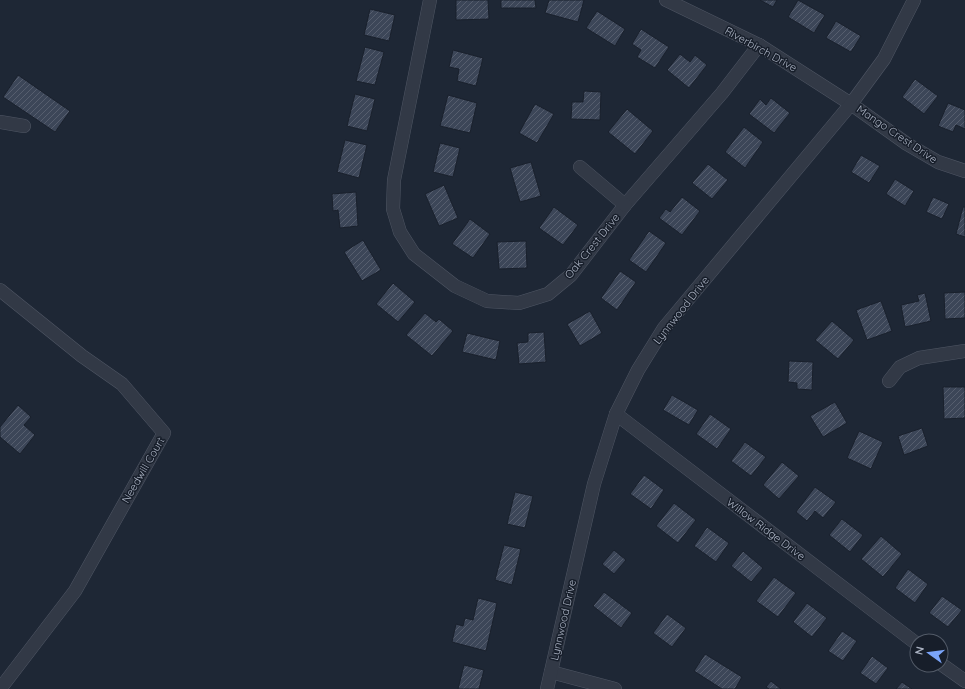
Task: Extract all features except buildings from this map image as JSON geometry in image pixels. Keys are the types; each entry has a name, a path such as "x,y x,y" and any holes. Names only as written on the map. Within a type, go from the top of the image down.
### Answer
{"street":[{"name":"Oak Crest Drive","path":"430,0 394,180 393,209 400,232 414,254 455,286 487,301 519,303 548,294 571,275 625,205 722,93 759,45"},
{"name":"Riverbirch Drive","path":"666,0 759,45 851,104"},
{"name":"Lynnwood Drive","path":"547,689 594,484 616,414 638,370 664,328 851,104 884,59 914,0"},
{"name":"Mango Crest Drive","path":"851,104 906,144 938,162 965,171"},
{"path":"0,122 24,126"},
{"path":"580,167 625,205"},
{"name":"Needwill Court","path":"0,290 82,356 122,384 164,433 75,591 0,689"},
{"path":"889,381 900,367 919,358 965,351"},
{"name":"Willow Ridge Drive","path":"616,414 909,638"},
{"path":"949,670 965,681"},
{"name":"Lynnwood Drive","path":"551,672 615,689"}]}
